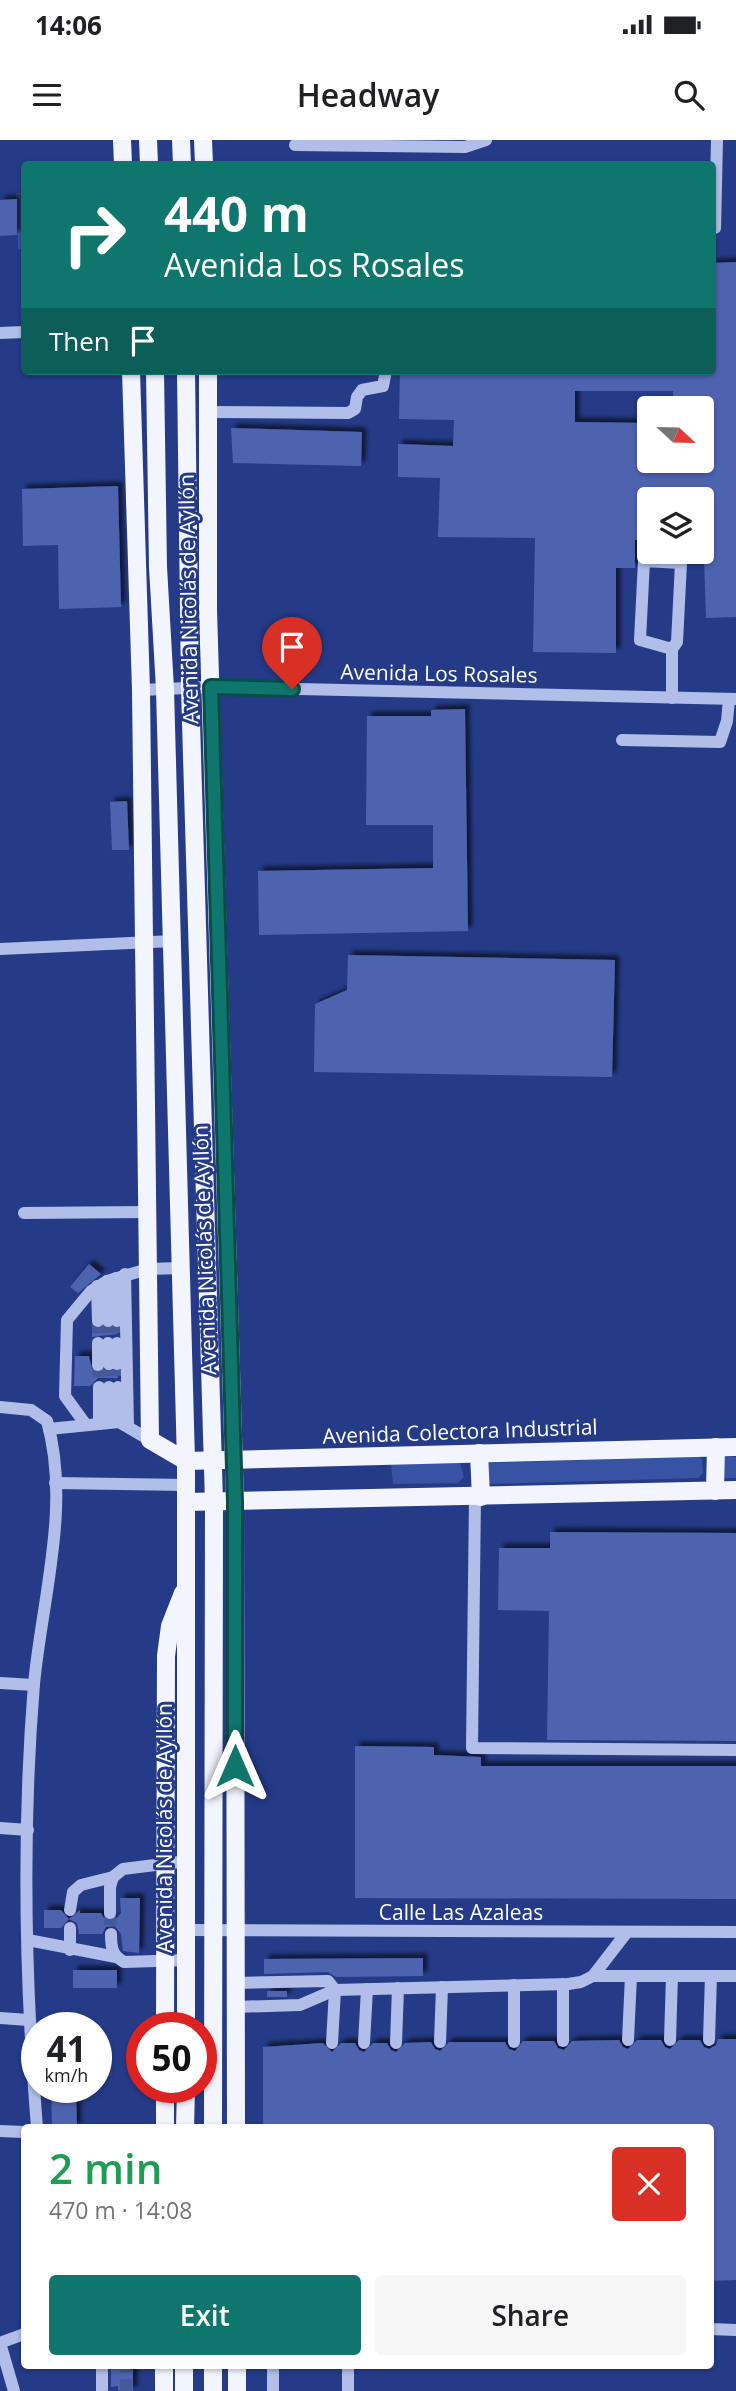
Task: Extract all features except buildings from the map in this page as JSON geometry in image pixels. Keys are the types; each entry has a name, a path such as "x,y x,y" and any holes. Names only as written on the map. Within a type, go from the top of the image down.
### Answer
{"main road":[{"path":"122,140 123,161"},
{"path":"148,140 149,161"},
{"path":"181,140 182,161"},
{"path":"204,140 204,161"},
{"path":"131,375 141,690 150,1440 186,1461"},
{"name":"Avenida Nicolás de Ayllón","path":"155,375 158,567 165,689 173,941 186,1461 186,2012"},
{"name":"Avenida Nicolás de Ayllón","path":"186,375 190,688 214,1502 214,2124"},
{"name":"Avenida Nicolás de Ayllón","path":"208,375 208,610 235,1502 236,2124"},
{"path":"136,478 158,567"},
{"path":"188,561 208,610"},
{"path":"181,1268 207,1270"},
{"path":"715,1491 716,1447"},
{"name":"Avenida Colectora Industrial","path":"186,1461 736,1447"},
{"path":"478,1497 480,1452"},
{"path":"186,1493 214,1502 235,1502 736,1490"},
{"path":"165,2012 166,1656 170,1626 186,1584"},
{"path":"164,2124 165,2103"},
{"path":"185,2124 186,2103"},
{"path":"164,2369 164,2391"},
{"path":"184,2369 184,2391"},
{"path":"213,2369 213,2391"},
{"path":"236,2369 237,2391"}],"street":[{"path":"295,145 465,147 486,140"},
{"path":"716,184 717,140"},
{"path":"0,333 21,332"},
{"path":"208,412 348,413 355,409 357,397 362,390 383,386 385,375"},
{"path":"672,649 640,640 644,562 681,563 677,642 672,649 672,698"},
{"name":"Avenida Los Rosales","path":"141,690 211,687 732,699"},
{"path":"622,740 720,742 724,738 732,699"},
{"path":"0,949 173,941"},
{"path":"24,1213 146,1212"},
{"path":"150,1440 108,1424 65,1396 65,1326 71,1314 111,1280 148,1269 181,1268"},
{"path":"107,1321 111,1280"},
{"path":"108,1424 111,1280"},
{"path":"108,1364 108,1343 108,1364"},
{"path":"108,1424 108,1387 108,1424"},
{"path":"0,1407 40,1414 49,1429 55,1483 55,1519 34,1685 28,1830 29,2012"},
{"path":"49,1429 108,1424"},
{"path":"55,1483 186,1493"},
{"path":"478,1497 472,1748 736,1750"},
{"path":"0,1683 34,1685"},
{"path":"0,1828 28,1830"},
{"path":"70,1910 73,1892 80,1885 113,1877 122,1869 187,1861"},
{"path":"110,1913 113,1877"},
{"path":"70,1928 70,1950"},
{"name":"Calle Las Azaleas","path":"187,1930 736,1932"},
{"path":"593,1976 626,1932"},
{"path":"111,1934 116,1957"},
{"path":"28,1940 116,1957 124,1962 187,1960"},
{"path":"235,2007 300,2005 335,1990 563,1984 581,1982 593,1976 736,1976"},
{"path":"628,2040 631,1976"},
{"path":"670,2040 672,1976"},
{"path":"709,2039 711,1976"},
{"path":"235,1983 328,1981 335,1990 331,2043"},
{"path":"563,1984 563,2041"},
{"path":"514,1985 514,2042"},
{"path":"440,2042 442,1987"},
{"path":"396,2043 398,1988"},
{"path":"364,2043 367,1989"},
{"path":"0,2018 21,2019"},
{"path":"35,2103 37,2124"},
{"path":"0,2131 21,2132"},
{"path":"714,2329 736,2330"},
{"path":"14,2391 0,2343 21,2335"},
{"path":"102,2369 103,2391"},
{"path":"273,2369 273,2391"},
{"path":"348,2369 348,2391"}],"shaded area":[{"path":"16,193 21,193 21,249 18,249"},
{"path":"719,1457 736,1457 736,1478 722,1478"},
{"path":"702,1459 703,1473 698,1478 488,1484 484,1463"},
{"path":"460,1463 464,1477 458,1483 393,1484 391,1464"}],"tunnel":[{"path":"98,1321 98,1343"},
{"path":"108,1321 108,1343"},
{"path":"117,1321 117,1343"},
{"path":"109,1364 109,1387"},
{"path":"117,1364 118,1387"},
{"path":"98,1365 99,1387"},
{"path":"110,1913 111,1934"},
{"path":"126,2369 126,2391"}],"route":[{"path":"235,1766 235,1502 211,687 292,689"}]}
